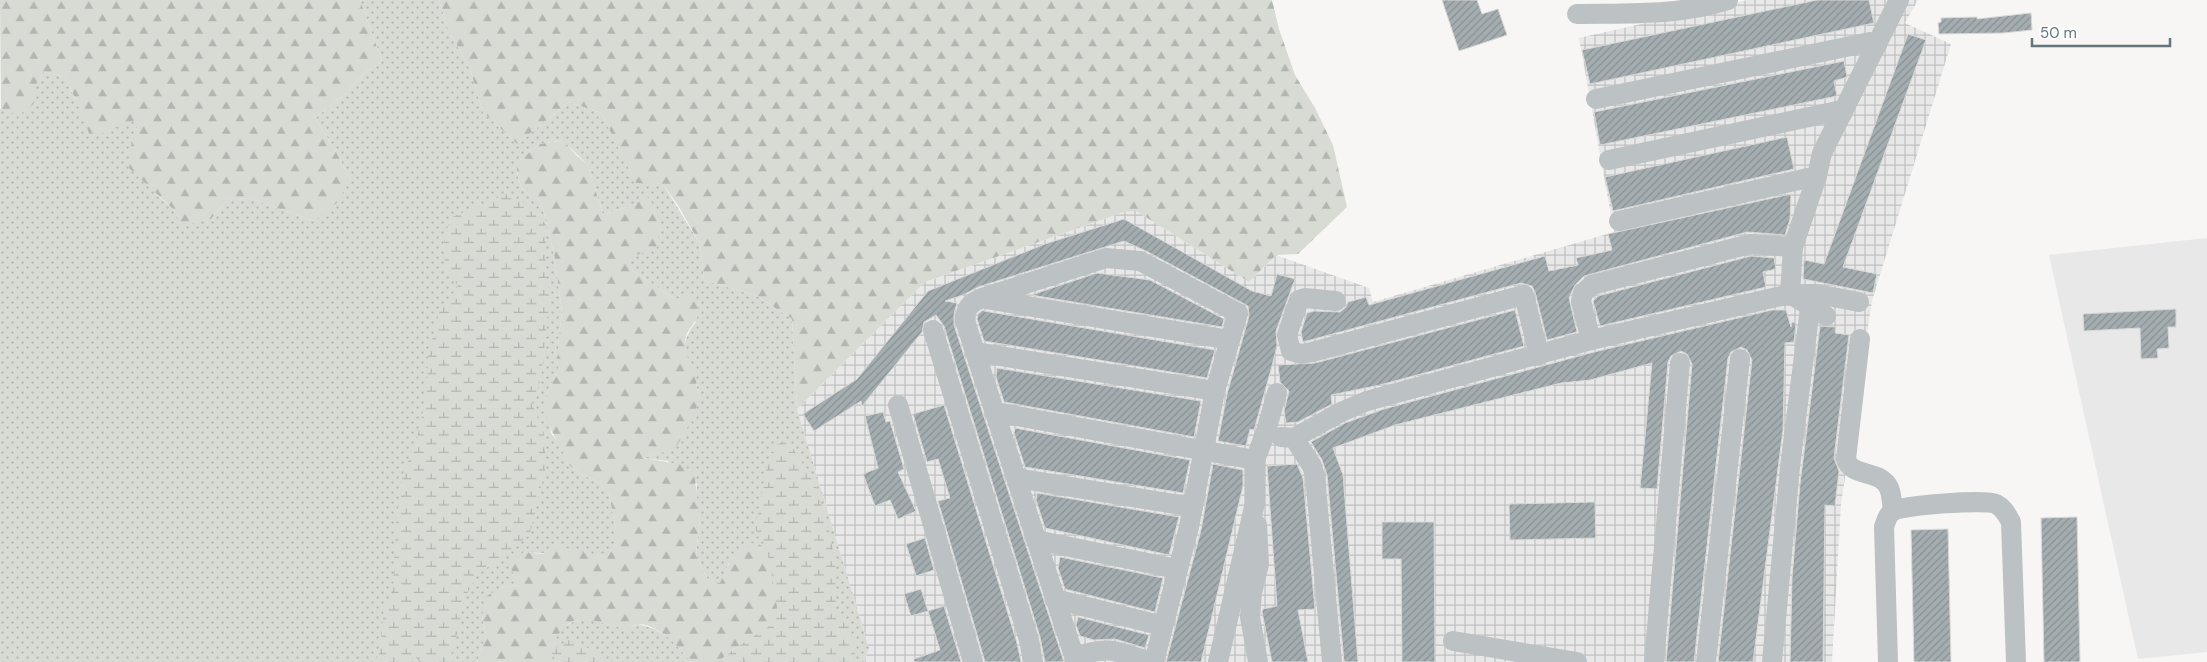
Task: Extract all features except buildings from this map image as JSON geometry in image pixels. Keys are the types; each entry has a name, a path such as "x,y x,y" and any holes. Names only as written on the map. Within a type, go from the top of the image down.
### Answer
{"lane":[{"path":"1577,14 1656,13 1688,10 1728,0"},
{"path":"1790,294 1793,247 1817,176 1822,153 1899,0"},
{"path":"1596,99 1870,42 1877,45"},
{"path":"1609,160 1837,111 1842,114"},
{"path":"1620,221 1817,176"},
{"path":"1591,340 1581,301 1583,293 1592,285 1750,244 1793,247"},
{"path":"1150,662 1109,649 1091,651 1075,660 965,321 965,312 973,302 1106,258 1140,261 1238,313 1215,391 1202,449 1193,507 1154,662"},
{"path":"1772,662 1790,467 1818,312 1800,298 1790,294"},
{"path":"1265,434 1294,438 1341,412 1367,401 1591,340 1790,294 1817,294 1859,302"},
{"path":"1336,301 1304,298 1299,300 1287,335 1291,351 1301,354 1312,352 1524,295 1539,355"},
{"path":"982,298 1230,340"},
{"path":"933,330 1029,640 1033,662"},
{"path":"1860,338 1846,459 1848,466 1852,469 1879,478 1886,483 1890,489 1893,511"},
{"path":"975,352 1215,391"},
{"path":"1706,662 1740,359"},
{"path":"1654,662 1680,363"},
{"path":"1258,662 1250,616 1252,593 1259,564 1255,503 1255,460 1277,393"},
{"path":"898,405 973,662"},
{"path":"995,412 1255,460"},
{"path":"1294,438 1312,466 1315,476 1332,662"},
{"path":"1017,478 1193,507"},
{"path":"1888,662 1884,527 1887,517 1893,511 1906,508 1983,502 1996,504 2005,511 2011,522 2016,662"},
{"path":"1218,662 1255,503"},
{"path":"1036,540 1177,569"},
{"path":"1055,598 1163,626"},
{"path":"1454,641 1577,662"}],"shaded area":[{"path":"1747,0 1918,0 1905,23 1951,44 1872,301 1841,504 1832,662 864,662 869,648 797,409 925,282 1124,212 1136,211 1249,282 1276,255 1369,288 1373,302 1614,232 1579,38"},
{"path":"2207,238 2207,652 2138,659 2049,255"}],"green space":[{"path":"0,0 360,0 382,61 363,74 343,96 315,118 334,148 350,179 338,202 314,221 252,199 229,198 211,219 182,226 173,209 129,168 132,138 142,117 91,138 66,77 43,72 35,87 35,102 31,107 20,113 1,110"},
{"path":"360,0 439,0 448,29 470,69 483,112 517,144 569,102 601,113 636,182 663,184 700,244 704,280 757,296 792,319 797,409 869,648 864,662 718,662 760,632 729,563 720,584 708,580 696,555 700,519 696,498 697,484 668,461 643,458 666,451 682,438 700,397 695,372 685,352 685,341 689,331 696,322 675,299 633,271 628,258 646,196 634,205 603,215 588,165 562,140 540,144 516,163 522,187 529,195 541,201 554,254 562,312 558,344 558,371 545,397 551,433 563,449 570,466 582,475 599,482 609,494 616,530 616,544 607,557 524,552 517,585 500,588 482,616 486,635 477,662 0,662 0,108 1,110 35,102 35,87 43,72 66,77 75,100 143,116 132,138 157,195 173,209 182,225 211,219 229,198 252,199 314,221 350,179 334,148 315,118 343,96 363,74 382,61"},
{"path":"439,0 1272,0 1279,29 1295,75 1315,108 1333,145 1347,207 1298,254 1276,255 1249,282 1136,211 1124,212 925,282 797,409 792,319 757,296 704,280 700,244 679,207 663,184 636,183 601,113 569,102 517,144 483,112 470,69 448,29"},
{"path":"563,140 588,165 603,215 634,205 646,195 652,202 658,215 660,227 656,249 629,257 633,271 675,299 693,294 697,304 697,317 686,337 685,349 695,373 700,397 686,431 678,444 668,451 644,458 679,464 694,472 700,519 696,555 708,580 720,583 733,558 755,542 767,549 777,606 776,623 734,649 718,662 691,662 669,638 647,626 637,624 625,629 595,621 578,620 565,626 555,641 551,651 556,662 477,662 486,635 482,616 485,597 500,588 517,585 509,563 524,552 543,554 554,545 607,557 616,544 616,530 609,494 599,482 582,475 570,466 547,422 545,397 558,371 558,344 562,312 554,254 541,201 534,198 522,187 516,163 540,144"},
{"path":"506,194 520,200 534,210 546,225 545,272 550,295 541,380 532,403 544,435 546,466 530,534 507,554 478,574 465,597 449,662 419,662 416,653 409,662 375,662 380,652 384,606 393,593 396,522 403,474 417,439 427,392 428,354 439,313 458,286 445,266 444,241 450,218"},
{"path":"788,441 814,481 829,529 835,561 836,614 849,629 855,646 855,662 718,662 734,649 776,622 777,606 767,549 755,529 767,466 774,445"},
{"path":"586,618 626,629 638,624 655,629 672,640 691,662 556,662 551,651 559,632 566,625"},
{"path":"568,640 591,649 612,662 556,662 551,651"}]}
